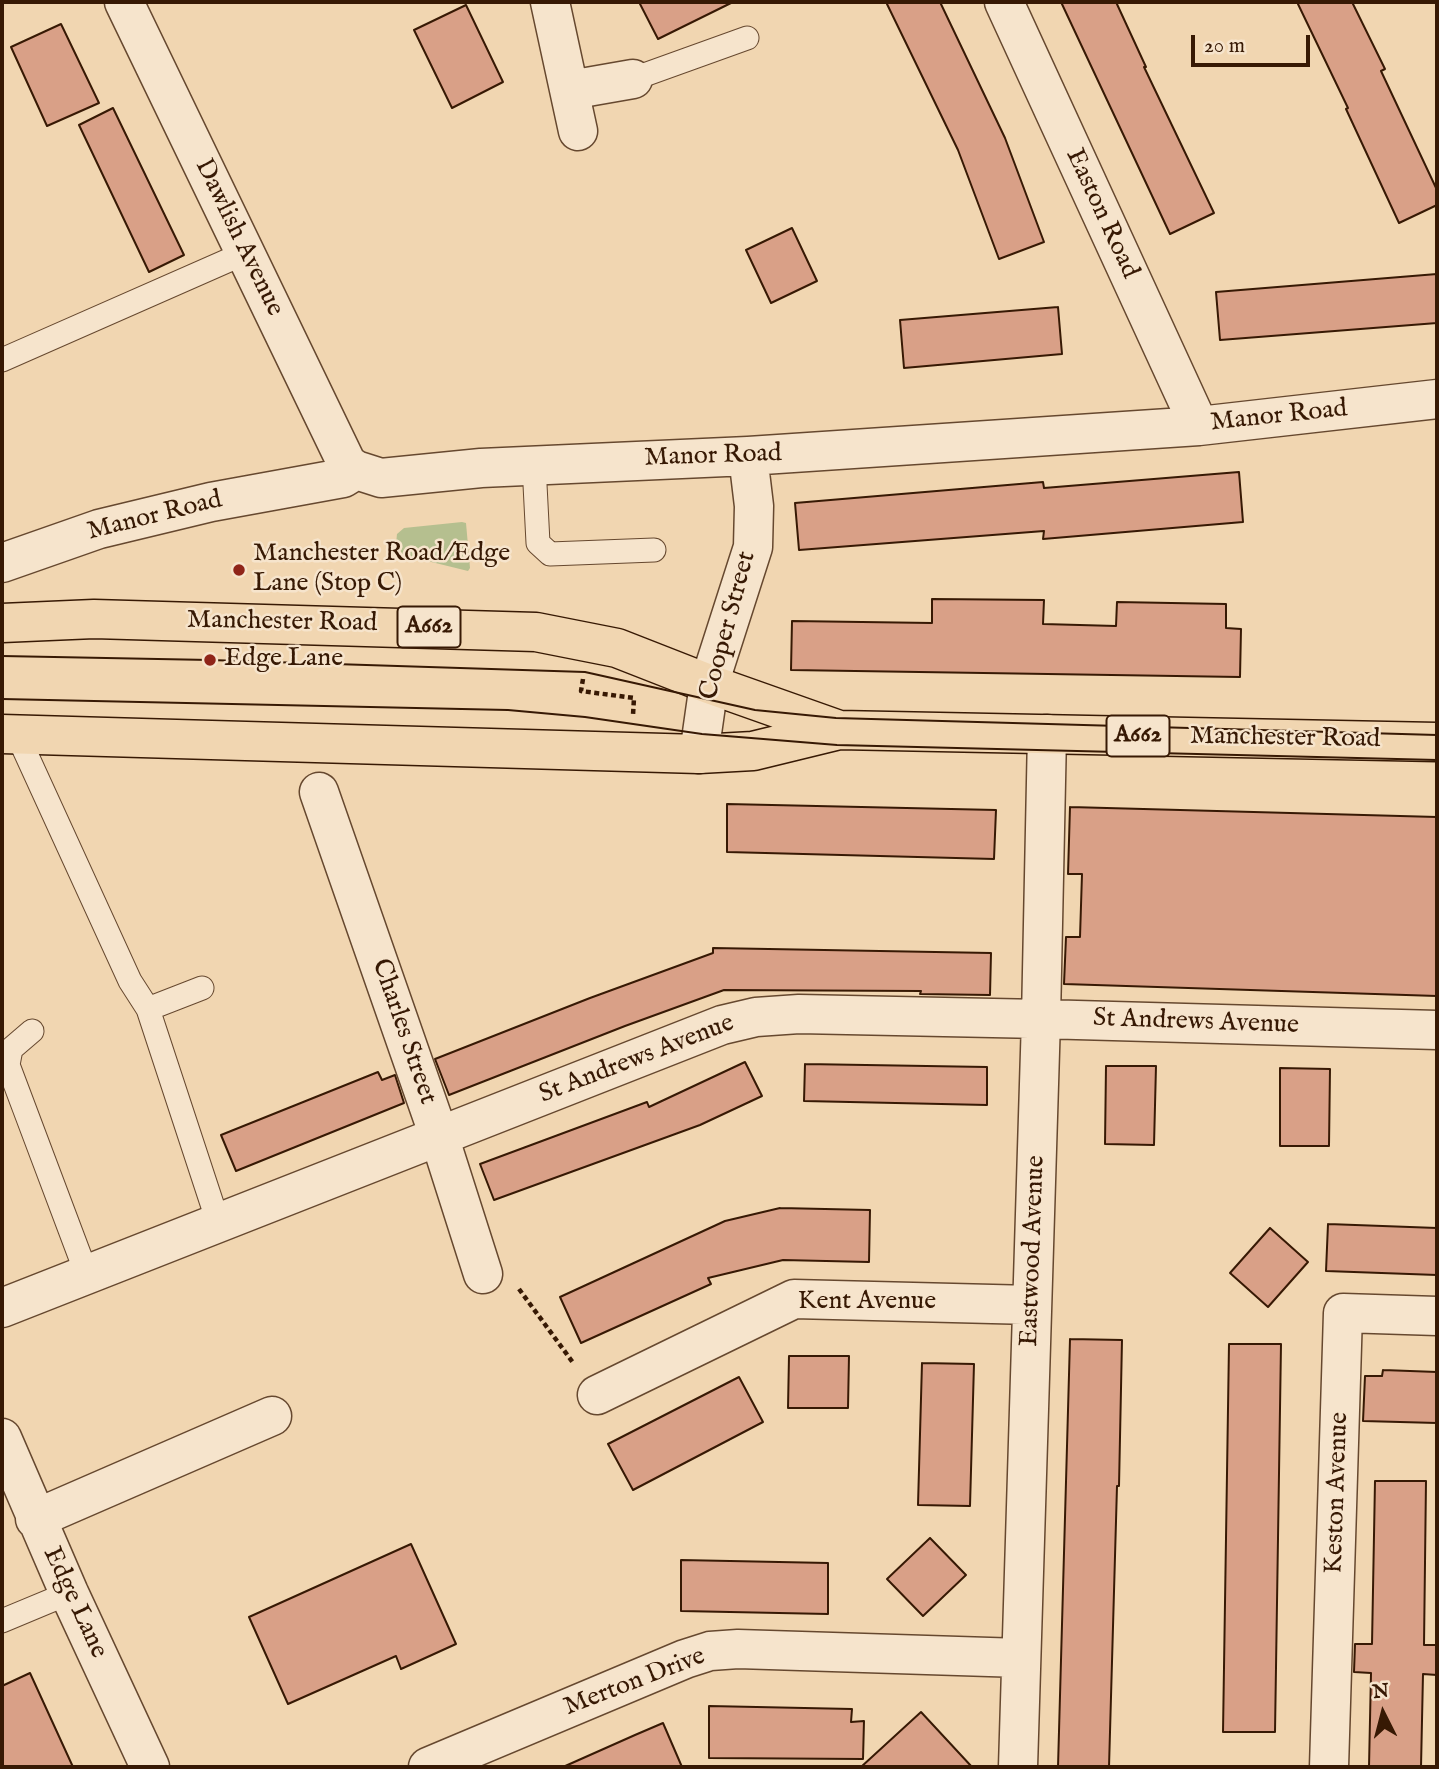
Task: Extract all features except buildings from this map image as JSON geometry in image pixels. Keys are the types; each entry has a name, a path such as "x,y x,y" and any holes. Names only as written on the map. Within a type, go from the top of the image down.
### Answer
{"main road":[{"name":"Manchester Road","path":"2,623 94,619 438,627 536,632 617,648 839,730"},
{"name":"Manchester Road","path":"9,734 699,754 753,751 839,730 1437,742"}],"street":[{"name":"Dawlish Avenue","path":"124,2 347,464 356,470"},
{"path":"550,2 578,131"},
{"name":"Easton Road","path":"1004,2 1199,426"},
{"path":"570,90 633,79"},
{"name":"Manor Road","path":"2,563 99,528 211,502 343,478 356,470 381,478 481,468 748,456 1199,426 1437,399"},
{"name":"Cooper Street","path":"699,754 709,684 752,547 754,506 748,456"},
{"name":"Eastwood Avenue","path":"1018,1767 1047,734"},
{"name":"Charles Street","path":"319,792 439,1136 483,1274"},
{"name":"St Andrews Avenue","path":"2,1308 722,1025 756,1017 799,1014 1437,1030"},
{"name":"Kent Avenue","path":"597,1395 794,1299 1032,1305"},
{"name":"Keston Avenue","path":"1329,1767 1343,1313 1437,1316"},
{"path":"35,1519 272,1416"},
{"name":"Edge Lane","path":"2,1438 35,1519 150,1767"},
{"name":"Merton Drive","path":"428,1767 685,1659 710,1651 738,1649 1021,1658"}],"lane":[{"path":"633,79 747,38"},
{"path":"2,360 245,253"},
{"path":"534,465 538,543 550,554 654,550"},
{"path":"9,734 130,981 148,1009 218,1223"},
{"path":"148,1009 202,988"},
{"path":"32,1031 12,1049 8,1065 87,1275"},
{"path":"2,1621 69,1593"}],"path":[{"path":"592,641 581,691 634,698 632,751"},
{"path":"483,1274 509,1275 597,1395"}],"green space":[{"path":"466,523 470,568 468,571 403,555 396,544 397,534 404,528"}],"tram line":[{"path":"2,656 585,672 755,710 836,718 1437,735"},
{"path":"2,699 508,710 585,717 702,734 837,745 1437,760"}],"place":[{"name":"Manchester Road/Edge Lane (Stop C)","path":"239,570"},
{"name":"Edge Lane","path":"210,660"}]}
